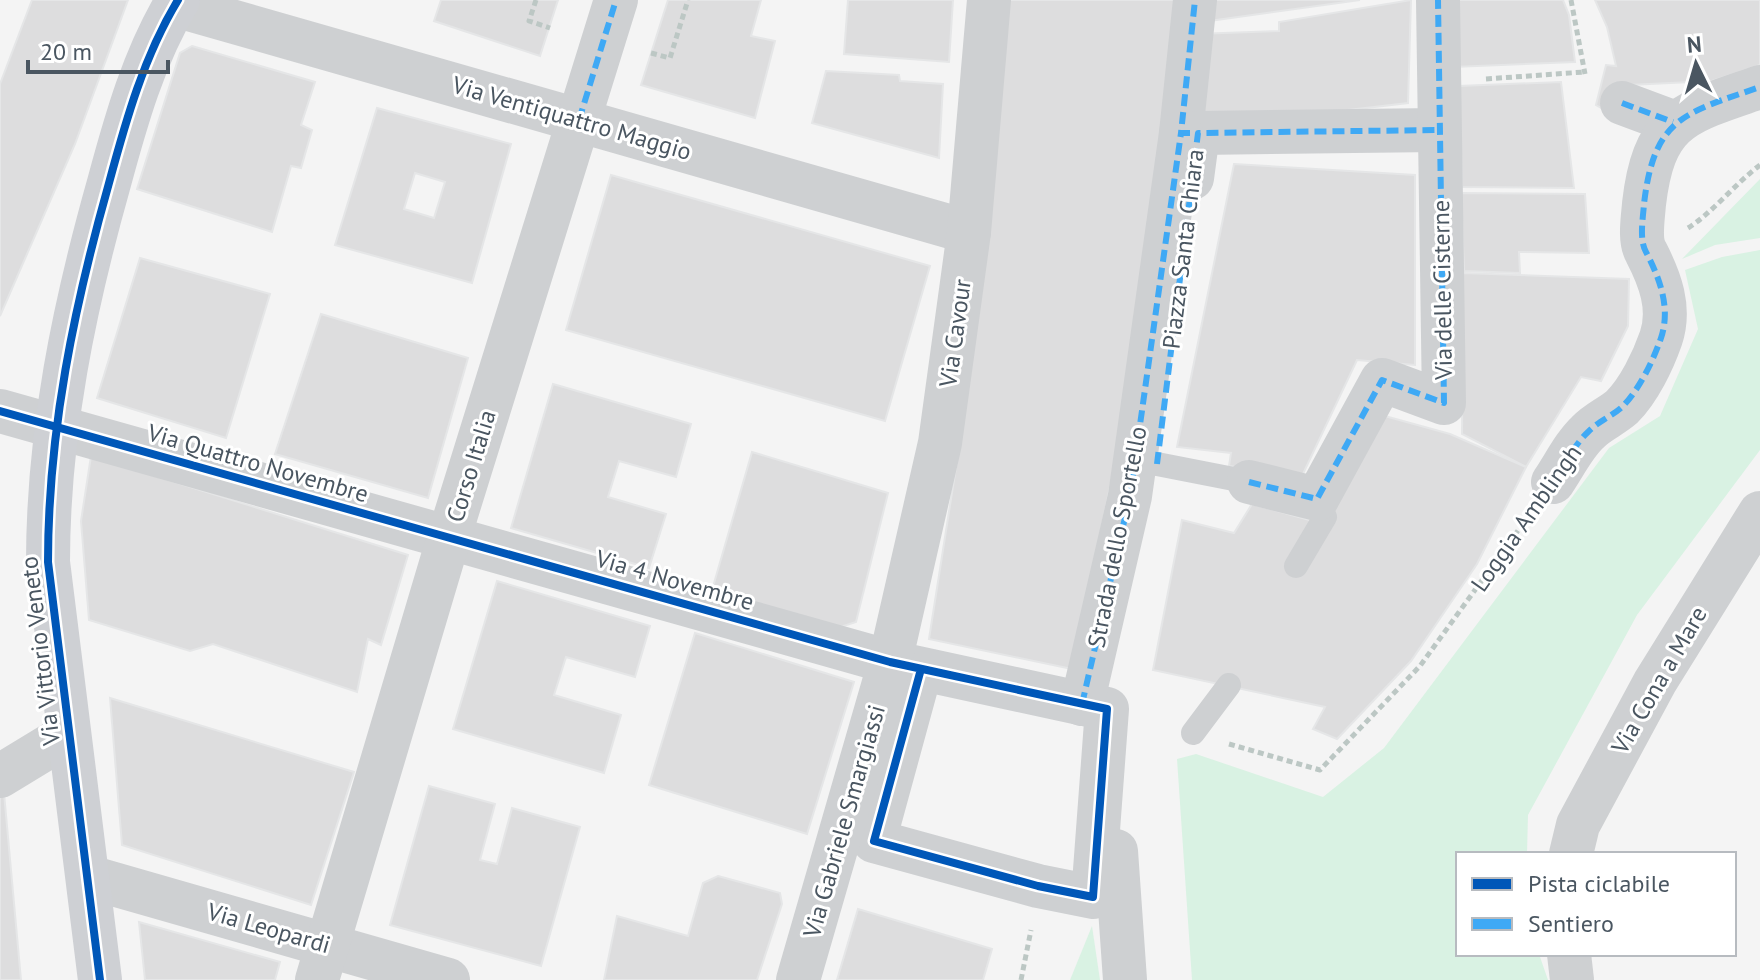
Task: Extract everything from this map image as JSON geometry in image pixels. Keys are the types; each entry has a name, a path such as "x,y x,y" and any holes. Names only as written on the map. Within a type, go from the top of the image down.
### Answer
{"street":[{"name":"Corso Italia","path":"322,962 449,537 616,0"},
{"name":"Via Cavour","path":"906,666 969,232 989,0"},
{"path":"1189,133 1195,0"},
{"name":"Via delle Cisterne","path":"1317,499 1382,380 1444,403 1438,0"},
{"name":"Via Ventiquattro Maggio","path":"176,2 969,232"},
{"name":"Via Vittorio Veneto","path":"100,980 48,562 48,497 73,322 126,120 176,2"},
{"path":"1622,103 1673,122 1695,110 1760,87"},
{"name":"Loggia Amblingh","path":"1553,482 1587,432 1623,406 1647,371 1661,339 1666,311 1654,263 1644,251 1646,189 1658,147 1673,122"},
{"name":"Piazza Santa Chiara","path":"1157,464 1189,133 1438,130"},
{"name":"Strada dello Sportello","path":"1094,706 1189,133"},
{"name":"Via Quattro Novembre","path":"0,411 449,537"},
{"path":"1249,482 1317,499"},
{"name":"Via Cona a Mare","path":"1571,852 1578,825 1655,682 1760,513"},
{"name":"Via 4 Novembre","path":"449,537 906,666 1094,706"},
{"path":"906,666 874,841 1038,886 1093,897 1094,706"},
{"name":"Via Gabriele Smargiassi","path":"798,980 906,666"},
{"path":"1094,706 1125,980"},
{"path":"0,776 69,734"},
{"name":"Via Leopardi","path":"89,877 322,962 448,980"},
{"path":"1569,956 1572,980"}],"lane":[{"name":"Piazza Santa Chiara","path":"1157,464 1249,482"},
{"path":"1296,566 1325,517 1317,499"},
{"path":"1193,733 1229,685"}],"path":[{"path":"536,0 529,21 550,28"},
{"path":"651,53 670,58 688,0"},
{"path":"1571,0 1586,80"},
{"path":"1438,83 1584,72"},
{"path":"1654,263 1680,232 1702,220 1732,187 1760,165"},
{"path":"1021,980 1026,959"}],"green space":[{"path":"1760,179 1760,238 1715,245 1682,259"},
{"path":"1760,250 1760,450 1637,615 1528,815 1527,852 1456,852 1456,956 1540,956 1548,980 1192,980 1177,759 1196,754 1323,797 1384,748 1609,448 1660,416 1698,329 1685,270 1722,257"},
{"path":"1092,926 1100,980 1070,980"}],"building":[{"path":"32,0 128,0 75,144 0,316 0,84"},
{"path":"441,0 558,0 540,56 434,21"},
{"path":"668,0 761,0 751,36 775,41 755,118 641,85"},
{"path":"848,0 953,0 949,62 844,54"},
{"path":"1009,0 1180,0 1119,444 1072,669 929,639 959,448"},
{"path":"1210,0 1360,0 1209,21"},
{"path":"1411,0 1408,103 1280,118 1184,121 1196,34 1279,31 1279,22"},
{"path":"1449,0 1563,0 1569,15 1575,62 1453,67"},
{"path":"1595,0 1760,0 1760,65 1712,81 1629,85 1617,117 1596,105 1606,65 1616,66 1607,27"},
{"path":"192,46 315,82 301,125 312,130 301,168 291,166 272,232 137,189 180,53"},
{"path":"826,71 899,75 900,81 943,84 939,158 812,123"},
{"path":"1561,82 1574,188 1462,187 1459,86"},
{"path":"377,108 511,144 472,283 335,245","holes":["415,173 445,182 434,218 404,209"]},
{"path":"1234,164 1415,175 1415,365 1357,360 1302,476 1229,466 1231,453 1177,447"},
{"path":"611,175 930,266 885,421 566,330"},
{"path":"1461,193 1585,194 1589,253 1519,252 1520,273 1464,271"},
{"path":"140,258 270,294 226,438 97,398"},
{"path":"1463,273 1629,279 1628,326 1601,381 1581,377 1526,467 1462,434"},
{"path":"321,314 468,358 428,498 275,454"},
{"path":"553,384 691,424 676,477 619,461 608,497 666,514 649,568 511,528"},
{"path":"1374,413 1450,434 1526,467 1477,564 1411,661 1337,739 1313,729 1325,707 1153,670 1182,520 1234,533 1252,504 1313,521"},
{"path":"752,452 888,493 856,622 822,633 710,597"},
{"path":"91,456 408,555 381,645 368,639 357,692 213,644 190,651 89,620 81,521"},
{"path":"497,581 650,626 635,677 566,657 554,695 621,715 604,773 453,729"},
{"path":"695,633 854,682 807,834 649,785"},
{"path":"110,698 354,772 311,905 122,845"},
{"path":"429,786 495,804 480,860 497,864 512,808 580,827 541,966 390,925"},
{"path":"4,793 21,980 0,980 0,796"},
{"path":"718,876 780,893 782,904 757,980 604,980 617,916 688,936 703,883"},
{"path":"858,909 992,949 983,980 837,980"},
{"path":"139,922 280,962 275,980 145,980"}],"marked path":[{"path":"579,120 616,0"},
{"path":"1190,133 1181,133 1195,0"},
{"path":"1249,482 1317,499 1382,380 1444,403 1438,0"},
{"path":"1553,482 1583,437 1622,407 1634,392 1661,338 1665,316 1662,294 1642,235 1644,204 1656,153 1665,136 1693,113 1760,87"},
{"path":"1622,103 1673,122"},
{"path":"1157,464 1198,133 1438,130"},
{"path":"1082,704 1130,496 1181,133"}],"cycle path":[{"path":"100,980 48,562 49,513 65,370 96,230 137,89 155,43 178,0"},
{"path":"0,411 890,662 1107,709 1093,897 1038,886 874,841 921,669"}]}
